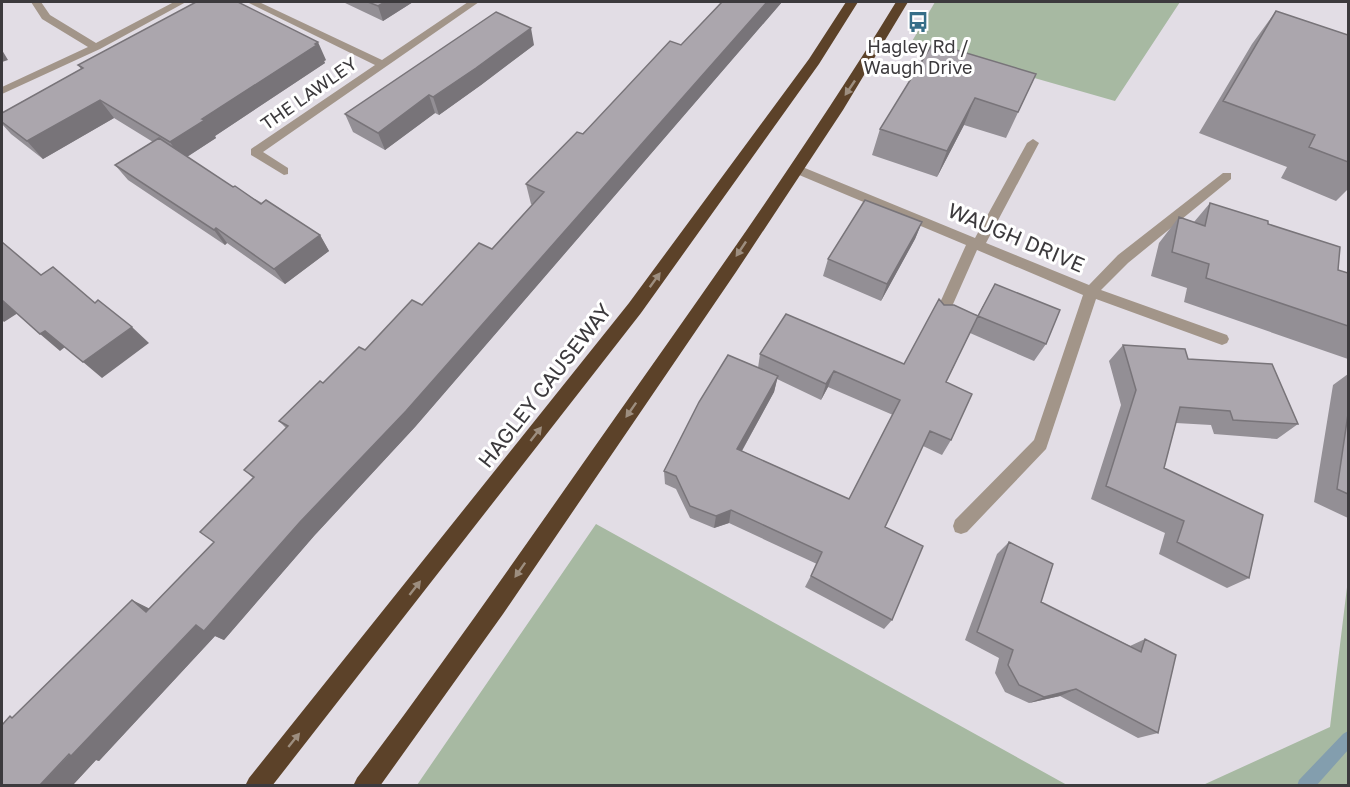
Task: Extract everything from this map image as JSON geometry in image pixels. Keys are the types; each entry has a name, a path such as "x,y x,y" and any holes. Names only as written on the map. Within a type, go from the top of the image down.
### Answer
{"highway":[{"name":"HAGLEY CAUSEWAY","path":"257,786 635,308 814,62 852,2"},
{"path":"365,786 430,699 686,332 860,74 902,2"}],"street":[{"path":"36,2 46,17 96,47"},
{"path":"2,91 96,47 181,2"},
{"name":"THE LAWLEY","path":"252,2 381,64"},
{"name":"THE LAWLEY","path":"284,171 255,152 474,2"},
{"path":"941,316 976,244 1033,143"},
{"name":"WAUGH DRIVE","path":"796,169 1091,292 1222,339"},
{"path":"961,526 1040,444 1091,292 1124,259 1227,176"}],"green space":[{"path":"935,2 1180,2 1115,101 911,43"},
{"path":"596,524 1067,785 417,785"},
{"path":"1348,579 1348,785 1203,785 1330,727"}],"building":[{"path":"196,2 238,2 318,42 315,44 317,45 170,142 100,100 27,141 2,122 2,113 83,68 78,65"},
{"path":"368,2 385,2 378,6"},
{"path":"722,2 767,2 406,411 300,522 204,631 196,625 71,756 69,754 39,786 2,786 2,725 10,716 12,718 132,600 146,612 214,542 200,532 254,477 244,470 288,426 279,421 320,381 323,383 359,347 365,350 412,300 422,305 479,243 492,249 544,192 526,184 577,132 583,134 670,41 681,45"},
{"path":"1276,11 1348,35 1348,162 1309,147 1315,135 1223,101"},
{"path":"496,12 531,28 433,97 429,95 378,133 345,114"},
{"path":"933,43 1036,74 1018,112 975,98 947,151 880,129"},
{"path":"159,138 261,204 266,200 320,235 274,269 216,228 214,230 115,165"},
{"path":"865,200 922,222 887,284 828,259"},
{"path":"1210,203 1340,247 1338,270 1348,273 1348,326 1206,278 1209,264 1172,252 1179,217 1205,226"},
{"path":"2,242 41,275 53,267 95,303 98,300 132,327 83,362 45,331 40,334 2,300"},
{"path":"995,284 1060,310 1046,344 978,316"},
{"path":"939,299 944,305 954,305 978,316 946,382 972,394 951,440 930,431 885,527 923,546 892,620 811,576 822,552 731,510 716,516 690,506 676,476 664,471 699,402 728,355 778,376 737,449 849,499 900,400 834,371 826,384 760,354 786,314 904,364"},
{"path":"1123,345 1185,349 1188,359 1272,364 1298,424 1233,420 1230,411 1180,407 1164,468 1263,515 1249,578 1177,542 1184,521 1106,486 1136,390"},
{"path":"1348,414 1348,494 1337,489"},
{"path":"1009,542 1053,564 1041,602 1141,652 1145,639 1176,655 1158,733 1076,689 1044,697 1019,685 1008,665 1013,650 977,632"}],"waterway":[{"path":"1305,786 1348,739"}],"place":[{"name":"Hagley Rd / Waugh Drive","path":"918,22"}]}
